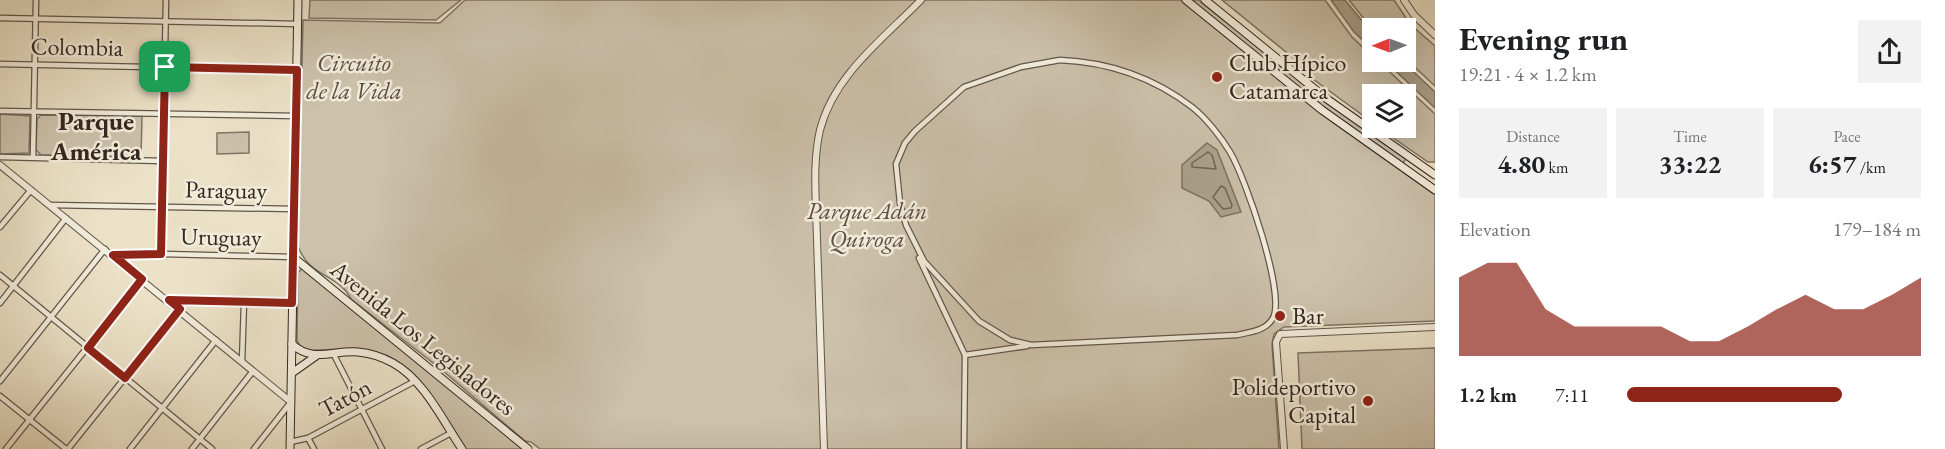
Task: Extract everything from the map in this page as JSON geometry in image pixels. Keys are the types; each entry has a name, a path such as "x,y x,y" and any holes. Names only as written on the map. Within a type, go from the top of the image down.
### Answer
{"main road":[{"path":"290,445 298,0"},
{"path":"1186,0 1322,110 1435,190"},
{"path":"1205,0 1327,99 1435,175"},
{"name":"Avenida Los Legisladores","path":"293,257 528,449"},
{"path":"292,344 305,354 316,356"},
{"name":"Avenida Los Legisladores","path":"292,373 316,356 357,352 380,357 403,369 415,381 462,449"}],"street":[{"path":"33,158 36,0"},
{"path":"161,254 166,0"},
{"path":"824,449 816,199 817,149 820,130 826,110 852,69 921,0"},
{"path":"1404,0 1414,15 1435,35"},
{"path":"0,18 298,24"},
{"path":"964,449 965,355 932,289 900,203 896,164 905,143 934,113 972,83 1021,67 1060,60 1077,61 1120,70 1146,80 1193,108 1230,152 1248,188 1272,279 1275,313 1273,318 1259,330 1237,335 1030,345 965,355"},
{"name":"Colombia","path":"0,64 297,70"},
{"path":"0,111 296,116"},
{"path":"0,157 163,161"},
{"path":"0,165 169,300 291,402 254,449"},
{"path":"0,227 30,190"},
{"name":"Paraguay","path":"50,205 294,209"},
{"path":"0,303 66,218"},
{"path":"0,381 105,249"},
{"path":"916,249 949,292 979,321 1010,340 1030,345"},
{"name":"Uruguay","path":"113,255 293,257"},
{"path":"0,275 212,449"},
{"path":"6,449 142,279"},
{"path":"169,300 292,303"},
{"path":"242,362 244,302"},
{"path":"0,396 67,449 180,309"},
{"path":"1284,449 1276,342 1278,336 1283,333 1435,327"},
{"path":"130,449 216,340"},
{"path":"333,354 382,449"},
{"path":"192,449 253,371"},
{"name":"Tatón","path":"290,445 308,438 415,381"},
{"path":"421,449 451,434"},
{"path":"308,438 314,449"}],"green space":[{"path":"310,0 461,0 436,20 309,18"},
{"name":"Parque Adán Quiroga","path":"465,0 1180,0 1320,113 1435,195 1435,321 1284,327 1274,334 1272,344 1279,449 540,449 531,442 525,441 442,370 351,299 339,285 316,270 303,256 298,246 303,20 440,23"},
{"path":"1190,0 1198,0 1362,127 1362,134 1313,100"},
{"path":"1222,0 1325,0 1352,37 1362,46 1362,72 1390,72 1403,84 1362,84 1362,115 1309,76 1308,70"},
{"path":"1349,0 1394,0 1406,18 1363,18"},
{"path":"1416,29 1435,46 1435,86 1416,68"},
{"path":"1416,96 1435,114 1435,162 1428,162 1393,138 1416,138"},
{"path":"0,114 30,116 29,153 0,154"},
{"path":"41,115 142,116 141,157 41,155 36,150 37,119"},
{"path":"249,132 249,153 217,154 217,133"},
{"path":"1367,138 1377,138 1406,159 1403,163"},
{"path":"302,268 523,449 466,449 426,388 400,363 384,355 359,349 306,350 300,346 297,340 298,273"},
{"name":"Polideportivo Capital","path":"1435,348 1435,449 1302,449 1298,353"}],"water":[{"path":"1331,0 1345,0 1362,21 1362,40"},
{"path":"1397,72 1414,72 1435,92 1435,108 1416,90 1416,84 1409,84"},
{"path":"1207,143 1217,150 1241,212 1221,217 1209,201 1182,188 1182,165"}],"place":[{"name":"Club Hípico Catamarca","path":"1217,77"},
{"name":"Bar","path":"1280,316"},
{"name":"Polideportivo Capital","path":"1368,401"}],"district":[{"name":"Parque América","path":"96,136"}],"route":[{"path":"165,67 297,70 292,303 169,300 180,309 125,378 88,348 142,279 113,255 122,253 161,254 165,67"}],"park label":[{"name":"Circuito de la Vida","path":"354,77"}]}
